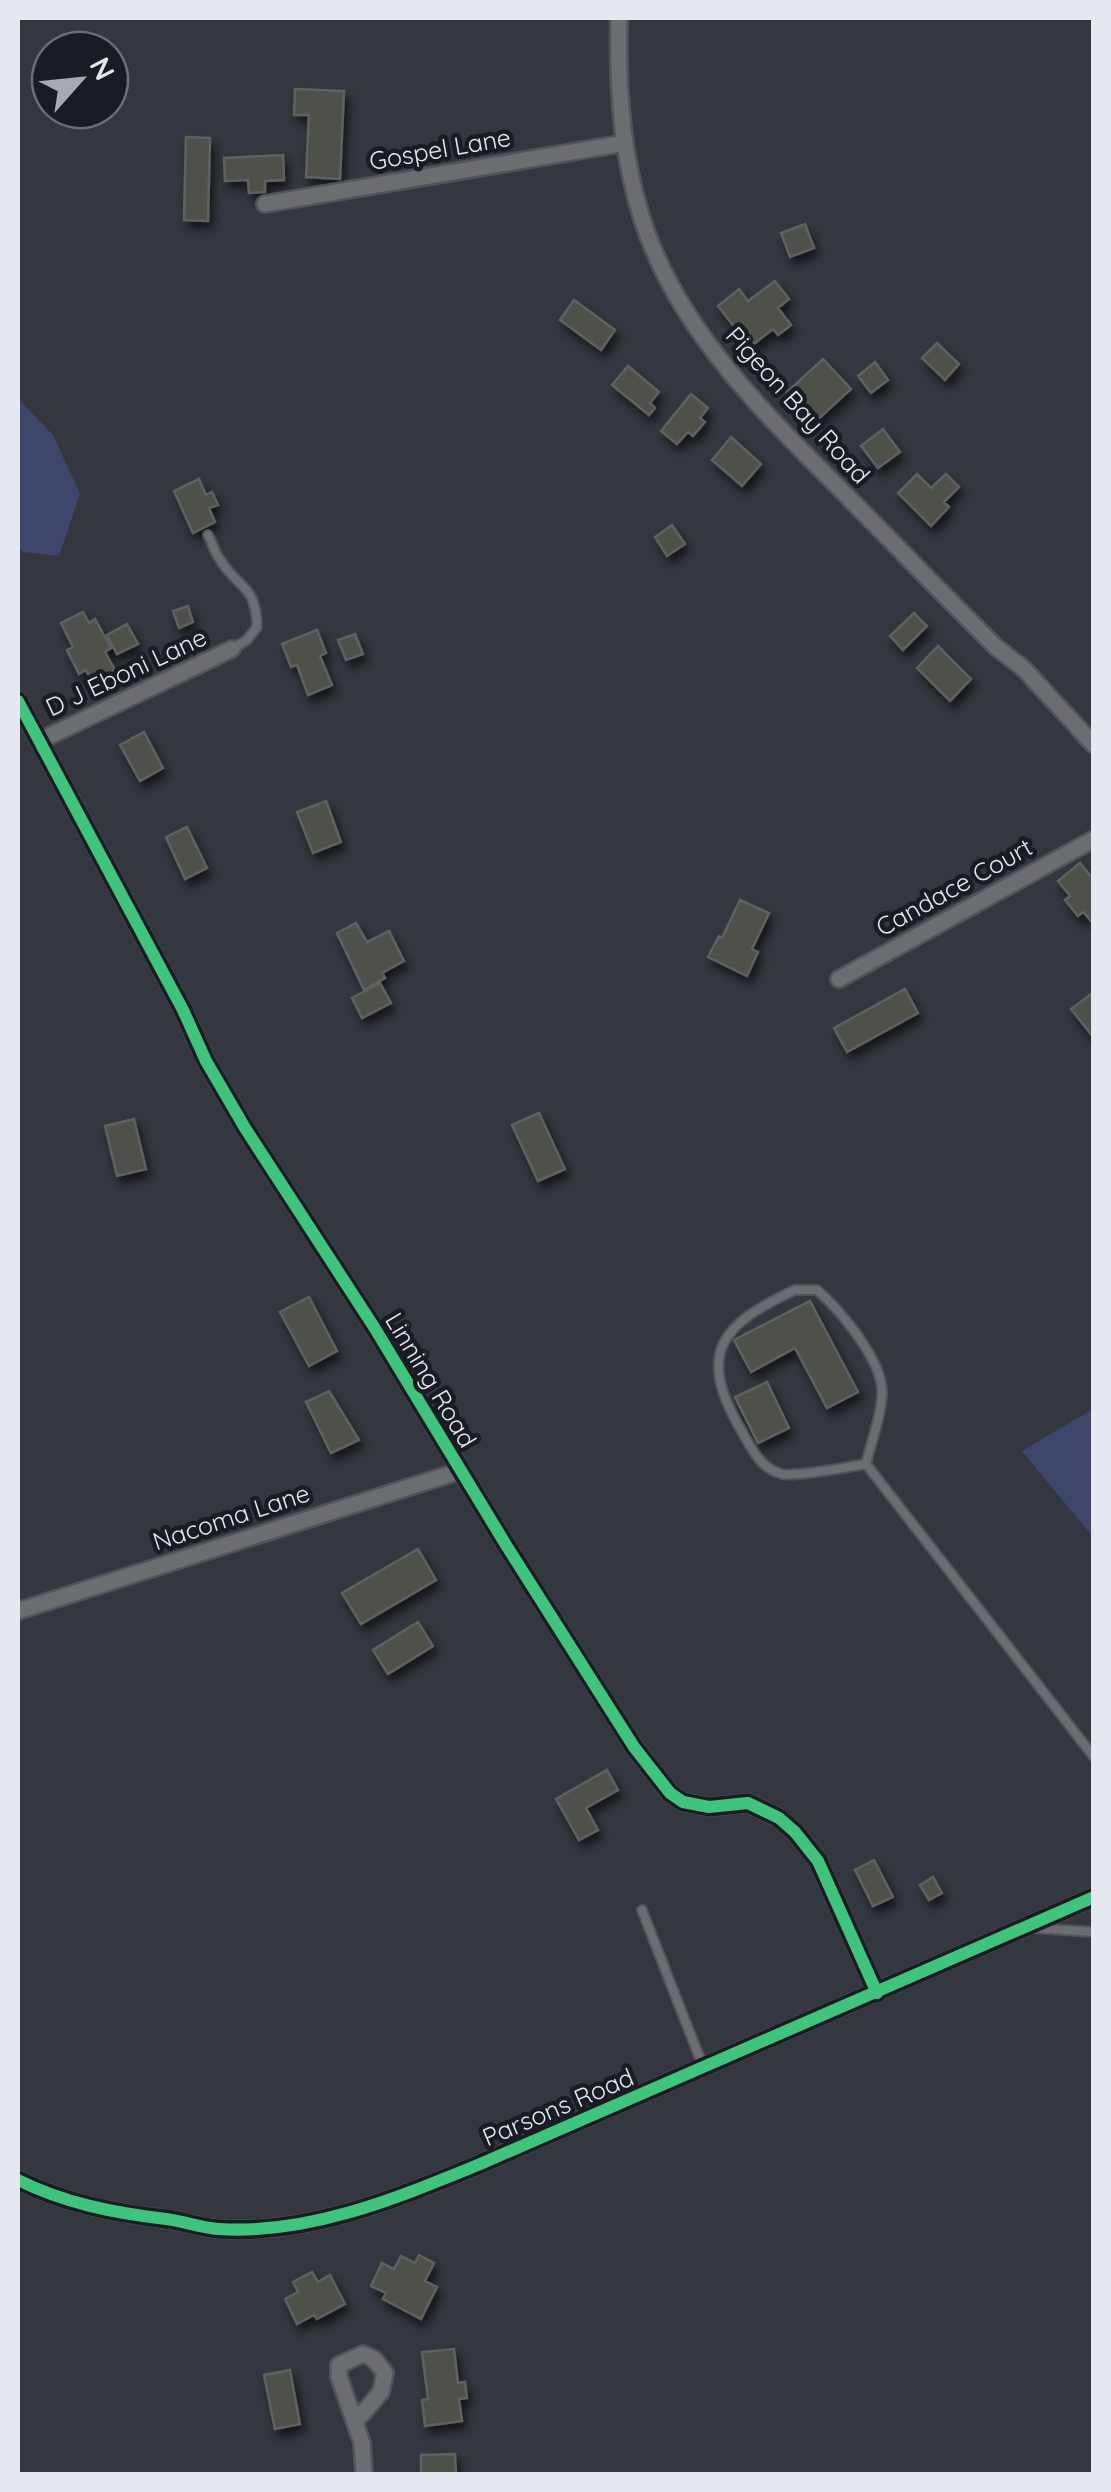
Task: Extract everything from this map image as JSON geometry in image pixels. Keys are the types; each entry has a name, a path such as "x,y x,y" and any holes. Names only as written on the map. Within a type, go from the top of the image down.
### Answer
{"street":[{"name":"Pigeon Bay Road","path":"618,18 625,144 648,237 670,282 717,356 812,463 996,647 1024,669 1094,745"},
{"name":"Gospel Lane","path":"264,204 625,144"},
{"name":"D J Eboni Lane","path":"40,740 232,650"},
{"name":"Linning Road","path":"18,700 184,1010 206,1061 647,1765 670,1794 683,1802 710,1807 748,1803 779,1818 795,1832 818,1861 877,1993"},
{"name":"Candace Court","path":"839,979 1094,839"},
{"name":"Nacoma Lane","path":"18,1610 460,1471"},
{"name":"Parsons Road","path":"18,2180 48,2195 122,2214 182,2220 217,2229 305,2222 392,2200 704,2069 1094,1897"},
{"path":"355,2422 362,2443 364,2474"}],"lane":[{"path":"208,535 220,560 257,604 258,627 232,650"},
{"path":"795,1290 818,1290 836,1307 864,1344 883,1392 866,1464 782,1474 759,1460 729,1409 716,1369 733,1326 756,1308 795,1290"},
{"path":"866,1464 1094,1757"},
{"path":"642,1910 704,2069"},
{"path":"1026,1927 1094,1932"}],"shaded area":[{"path":"18,399 53,435 80,494 59,556 23,552 18,547"},
{"path":"1093,1409 1093,1537 1022,1451"}],"building":[{"path":"295,89 344,91 340,179 306,177 309,115 294,115"},
{"path":"186,137 210,138 208,221 184,220"},
{"path":"283,155 284,180 265,181 265,192 249,193 248,180 225,181 224,158"},
{"path":"805,224 814,248 790,257 781,233"},
{"path":"775,281 789,299 778,308 791,325 778,335 773,329 750,347 718,306 739,289 748,301"},
{"path":"574,300 615,330 601,350 560,320"},
{"path":"937,343 959,364 945,380 922,358"},
{"path":"823,359 851,389 815,422 787,392"},
{"path":"875,362 888,380 871,393 858,376"},
{"path":"628,366 659,392 650,403 655,408 649,415 612,385"},
{"path":"691,394 708,408 700,418 705,422 693,436 688,432 677,444 661,431"},
{"path":"883,429 900,452 878,468 861,446"},
{"path":"731,437 761,464 742,486 712,460"},
{"path":"917,474 931,488 946,474 959,487 944,502 949,507 931,526 898,493"},
{"path":"199,479 206,495 212,492 218,505 209,508 215,522 193,533 174,491"},
{"path":"672,525 685,544 667,556 655,537"},
{"path":"188,606 193,622 179,628 173,611"},
{"path":"83,612 89,623 95,619 111,648 105,652 115,670 92,682 86,670 79,674 67,650 73,647 61,623"},
{"path":"914,613 927,626 903,650 890,636"},
{"path":"127,624 138,644 117,654 107,635"},
{"path":"317,630 326,653 320,656 332,685 308,695 297,665 291,667 282,644"},
{"path":"355,634 363,654 346,660 338,640"},
{"path":"938,646 971,679 950,701 917,668"},
{"path":"144,732 163,768 140,781 120,745"},
{"path":"326,801 341,842 313,853 297,812"},
{"path":"187,827 207,868 185,879 166,837"},
{"path":"1080,863 1094,880 1092,922 1083,912 1078,916 1065,900 1070,896 1058,881"},
{"path":"740,900 769,913 752,949 758,952 747,976 708,957"},
{"path":"356,923 367,942 389,931 404,961 382,973 385,978 364,990 337,933"},
{"path":"380,983 391,1003 362,1018 352,998"},
{"path":"905,989 918,1013 847,1052 834,1028"},
{"path":"1094,992 1094,1038 1071,1009"},
{"path":"539,1113 565,1169 538,1181 512,1125"},
{"path":"134,1119 146,1169 117,1176 105,1126"},
{"path":"309,1297 337,1351 309,1366 280,1312"},
{"path":"810,1301 858,1392 827,1408 795,1348 751,1372 734,1340"},
{"path":"767,1382 789,1428 758,1443 735,1397"},
{"path":"329,1391 359,1440 331,1453 306,1402"},
{"path":"418,1549 436,1580 361,1624 342,1593"},
{"path":"418,1622 433,1646 388,1674 373,1650"},
{"path":"607,1770 618,1790 586,1808 598,1830 579,1840 556,1799"},
{"path":"874,1860 893,1897 873,1906 855,1870"},
{"path":"933,1877 942,1893 929,1900 920,1885"},
{"path":"419,2255 434,2263 425,2281 437,2287 421,2319 383,2299 386,2293 371,2286 382,2263 394,2269 401,2256 415,2263"},
{"path":"312,2272 318,2282 330,2275 345,2304 317,2319 314,2315 297,2324 285,2299 298,2292 293,2282"},
{"path":"454,2349 458,2383 465,2382 467,2398 459,2399 462,2421 425,2426 422,2400 428,2399 422,2352"},
{"path":"290,2370 300,2424 275,2429 264,2375"},
{"path":"455,2454 456,2474 421,2474 421,2455"}],"cycle path":[{"path":"18,701 245,1128 374,1327 634,1747 670,1793 683,1802 709,1807 748,1803 779,1818 795,1832 818,1861 877,1993"},
{"path":"18,2180 90,2206 212,2228 286,2226 352,2212 478,2165 1094,1897"}]}
